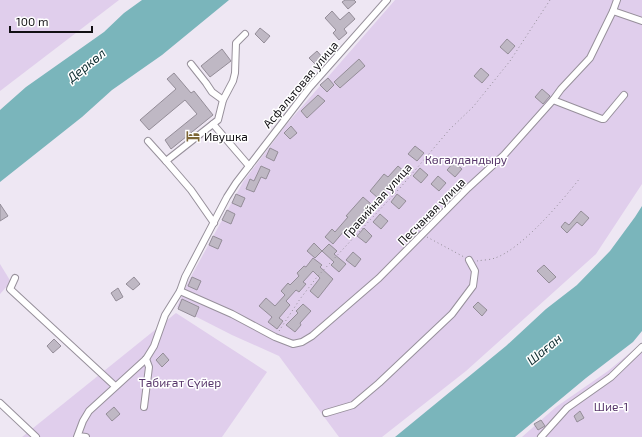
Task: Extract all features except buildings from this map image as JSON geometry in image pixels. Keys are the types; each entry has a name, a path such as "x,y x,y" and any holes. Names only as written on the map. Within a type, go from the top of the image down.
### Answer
{"street":[{"name":"Асфальтовая улица","path":"146,359 154,346 165,315 180,291 185,277 227,197 310,87 387,0"},
{"name":"Песчаная улица","path":"180,291 232,314 275,337 293,344 302,342 312,336 379,278 468,188 504,155 590,58 617,0"},
{"path":"613,11 642,21"},
{"path":"166,161 218,120 223,100 233,81 235,73 236,43 245,34"},
{"path":"191,64 212,92 223,100"},
{"path":"553,100 604,119 624,95"},
{"path":"213,124 249,166"},
{"path":"148,141 191,190 214,223"},
{"path":"326,413 353,405 379,383 452,314 473,286 475,271 469,260"},
{"path":"15,278 10,289 115,386"},
{"path":"541,437 567,408 611,377 642,347"},
{"path":"86,437 77,437 83,421 89,411 146,359 149,367 144,407"},
{"path":"0,403 36,437"}],"path":[{"name":"Гравийная улица","path":"275,337 300,299 317,277 400,188 450,129 473,107 510,61 550,0"},
{"path":"422,235 469,260 477,261 495,258 510,250 536,228 566,196 580,178"}],"green space":[{"path":"0,0 119,0 0,91"},
{"name":"Көгалдандыру","path":"395,0 642,0 642,184 596,254 466,371 382,437 339,437 279,356 232,335 177,307 188,282 243,182 286,125"},
{"path":"0,264 11,282 0,294"},
{"name":"Табиғат Сүйер","path":"176,313 267,372 222,437 22,437"},
{"name":"Шие-1","path":"642,343 642,437 522,437 556,407 608,371"}],"water":[{"name":"Деркөл","path":"142,0 229,0 162,55 112,90 82,117 0,182 0,110 26,87 104,32 124,13"},
{"name":"Шаған","path":"642,206 642,331 633,342 586,378 515,437 395,437 506,346 546,309 577,285 610,251"}],"place":[{"name":"Ивушка","path":"193,136"}]}
